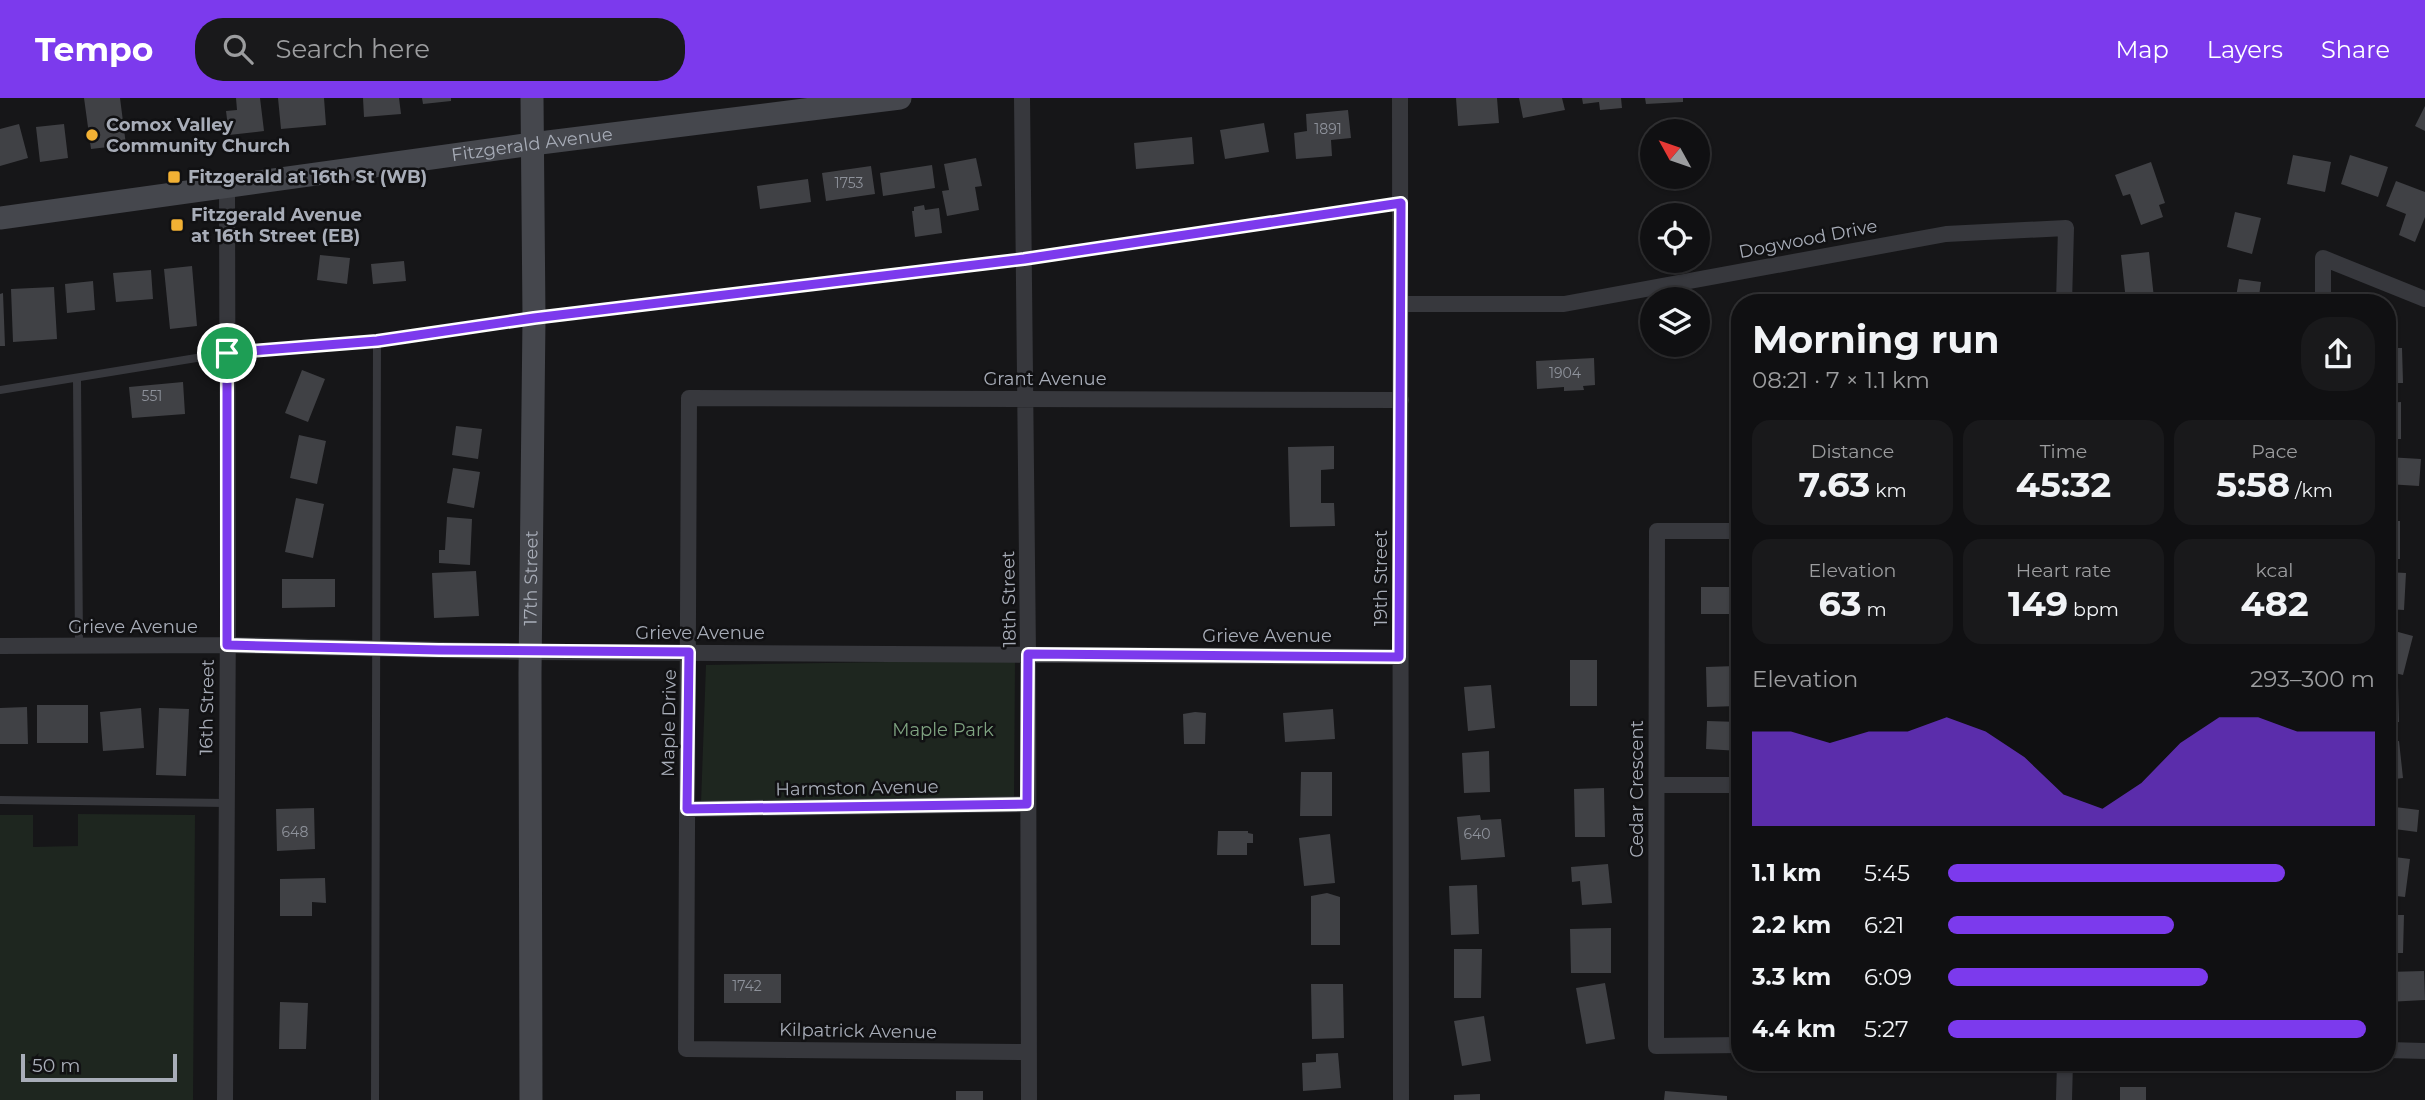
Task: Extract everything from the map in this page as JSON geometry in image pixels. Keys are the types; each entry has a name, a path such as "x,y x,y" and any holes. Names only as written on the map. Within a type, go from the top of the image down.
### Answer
{"street":[{"name":"17th Street","path":"531,1100 530,652 534,318 532,98"},
{"name":"Fitzgerald Avenue","path":"0,218 532,144 900,98"},
{"name":"18th Street","path":"1022,98 1028,654 1029,1100"},
{"name":"19th Street","path":"1400,98 1401,1100"},
{"name":"16th Street","path":"225,1100 227,188"},
{"name":"Dogwood Drive","path":"1401,304 1564,304 1946,234 2066,228 2064,294"},
{"path":"2323,294 2323,258 2425,299"},
{"name":"Grant Avenue","path":"689,398 1401,400"},
{"name":"Maple Drive","path":"686,1049 689,398"},
{"name":"Cedar Crescent","path":"1731,531 1657,531 1656,1046 1731,1045"},
{"name":"Grieve Avenue","path":"0,646 227,645 530,652 1399,657"},
{"path":"1657,785 1731,785"},
{"name":"Harmston Avenue","path":"687,809 1027,804"},
{"name":"Kilpatrick Avenue","path":"686,1049 1029,1052"},
{"path":"2396,1050 2425,1051"},
{"path":"2064,1100 2065,1071"}],"lane":[{"path":"0,390 227,353 377,341 534,318 1024,259 1401,203"},
{"path":"375,1100 377,341"},
{"path":"77,379 79,646"},
{"path":"0,800 226,803"}],"green space":[{"name":"Maple Park","path":"1015,660 1014,799 701,803 706,665"},
{"path":"78,814 195,815 193,1100 0,1100 0,815 33,815 33,847 78,846"}],"building":[{"path":"84,98 120,98 126,145 91,149"},
{"path":"236,98 260,98 264,131 229,135 226,111 237,110"},
{"path":"278,98 324,98 326,125 281,129"},
{"path":"363,98 399,98 401,114 364,117"},
{"path":"422,98 451,98 451,101 423,104"},
{"path":"1456,98 1497,98 1499,123 1458,126"},
{"path":"1519,98 1562,98 1565,110 1523,118"},
{"path":"1582,98 1621,98 1622,108 1600,110 1599,102 1583,104"},
{"path":"1645,98 1683,98 1683,102 1646,104"},
{"path":"2425,106 2425,131 2415,126"},
{"path":"1348,110 1351,138 1331,140 1332,156 1296,159 1294,133 1307,131 1306,114"},
{"path":"1264,123 1269,152 1225,159 1220,130"},
{"path":"19,124 28,158 0,166 0,129"},
{"path":"64,124 68,158 40,162 36,127"},
{"path":"1192,137 1194,164 1136,169 1134,143"},
{"path":"2293,155 2331,162 2325,192 2287,184"},
{"path":"2350,155 2388,167 2378,197 2341,184"},
{"path":"976,158 982,186 975,187 979,210 947,216 942,191 949,190 944,164"},
{"path":"2151,162 2165,203 2159,205 2163,217 2141,225 2130,194 2123,196 2115,175"},
{"path":"932,165 935,188 883,196 880,173"},
{"path":"871,166 875,194 826,201 822,173"},
{"path":"808,179 811,202 760,209 757,186"},
{"path":"2396,181 2425,192 2425,217 2415,242 2399,235 2406,214 2386,206"},
{"path":"924,205 925,210 939,208 942,233 915,237 912,211 914,207"},
{"path":"2235,212 2261,218 2252,254 2227,247"},
{"path":"2149,252 2154,294 2125,294 2121,255"},
{"path":"320,255 350,258 347,284 317,280"},
{"path":"404,261 406,281 373,284 371,264"},
{"path":"192,266 197,326 170,329 164,269"},
{"path":"151,270 153,299 116,302 113,273"},
{"path":"2239,279 2261,282 2259,294 2236,294"},
{"path":"93,281 95,310 67,313 65,284"},
{"path":"54,287 57,339 13,342 11,289"},
{"path":"3,293 5,346 0,346 0,294"},
{"path":"2396,348 2402,348 2403,383 2396,383"},
{"path":"1594,358 1595,385 1583,386 1584,390 1564,391 1564,387 1537,389 1536,361"},
{"path":"302,370 325,379 308,422 285,413"},
{"path":"183,382 185,414 132,418 129,387"},
{"path":"2396,402 2401,402 2401,439 2396,439"},
{"path":"456,426 482,429 478,459 452,455"},
{"path":"299,435 326,441 317,484 290,478"},
{"path":"1334,446 1334,469 1321,470 1321,503 1334,503 1335,526 1290,527 1288,447"},
{"path":"2396,458 2421,459 2419,486 2396,485"},
{"path":"453,468 480,472 474,508 447,503"},
{"path":"296,498 324,504 313,558 285,552"},
{"path":"447,517 472,519 470,565 439,563 439,550 445,550"},
{"path":"2396,521 2400,521 2400,559 2396,559"},
{"path":"476,571 479,616 434,618 432,573"},
{"path":"2396,572 2406,573 2404,610 2396,610"},
{"path":"282,579 335,579 335,607 282,608"},
{"path":"1701,587 1731,587 1731,614 1701,614"},
{"path":"2396,631 2413,636 2403,675 2396,673"},
{"path":"1570,660 1597,660 1597,706 1570,706"},
{"path":"1731,666 1731,706 1707,707 1706,667"},
{"path":"1491,685 1495,728 1468,731 1464,687"},
{"path":"2396,685 2398,685 2399,722 2396,722"},
{"path":"37,705 88,705 88,743 37,743"},
{"path":"27,707 28,744 0,744 0,708"},
{"path":"141,708 144,748 103,751 100,712"},
{"path":"159,708 189,709 186,776 156,775"},
{"path":"1333,709 1335,739 1285,742 1283,713"},
{"path":"1206,713 1205,744 1184,744 1183,714"},
{"path":"1707,721 1731,722 1731,750 1706,749"},
{"path":"2396,741 2399,741 2403,778 2396,779"},
{"path":"1489,751 1490,792 1464,793 1462,753"},
{"path":"1301,772 1332,772 1332,816 1300,816"},
{"path":"1604,788 1605,837 1575,837 1574,789"},
{"path":"2396,807 2419,810 2417,832 2396,829"},
{"path":"314,808 315,849 277,851 276,809"},
{"path":"1480,815 1481,820 1501,819 1505,857 1461,860 1457,817"},
{"path":"1218,831 1248,831 1253,834 1253,843 1247,843 1247,855 1217,855"},
{"path":"1330,834 1335,883 1304,886 1299,838"},
{"path":"2396,857 2410,859 2405,897 2396,896"},
{"path":"1608,864 1612,903 1582,905 1580,881 1572,882 1571,867"},
{"path":"325,878 326,903 312,902 312,916 280,916 280,879"},
{"path":"1477,885 1479,934 1451,935 1449,886"},
{"path":"1327,893 1340,897 1340,945 1311,945 1311,896"},
{"path":"2396,915 2404,915 2403,953 2396,953"},
{"path":"1611,928 1611,973 1571,973 1570,929"},
{"path":"1454,949 1482,949 1481,998 1454,998"},
{"path":"2424,971 2425,1000 2396,1002 2396,972"},
{"path":"724,974 781,974 781,1003 724,1003"},
{"path":"1605,983 1615,1039 1586,1044 1576,988"},
{"path":"1311,984 1343,984 1344,1038 1312,1039"},
{"path":"280,1002 308,1003 306,1049 279,1049"},
{"path":"1484,1016 1491,1061 1462,1066 1454,1021"},
{"path":"1338,1053 1341,1088 1303,1091 1302,1063 1316,1062 1316,1054"},
{"path":"2120,1087 2146,1087 2146,1100 2120,1100"},
{"path":"956,1091 983,1091 983,1100 956,1100"},
{"path":"1665,1091 1727,1096 1727,1100 1664,1100"},
{"path":"1480,1094 1480,1100 1454,1100 1454,1095"}],"place":[{"name":"Comox Valley Community Church","path":"92,135"},
{"name":"Fitzgerald at 16th St (WB)","path":"174,177"},
{"name":"Fitzgerald Avenue at 16th Street (EB)","path":"177,225"}],"route":[{"path":"1401,203 1399,657 1028,654 1027,804 687,809 689,652 227,645 227,353 377,341 534,318 1024,259 1401,203"}]}
